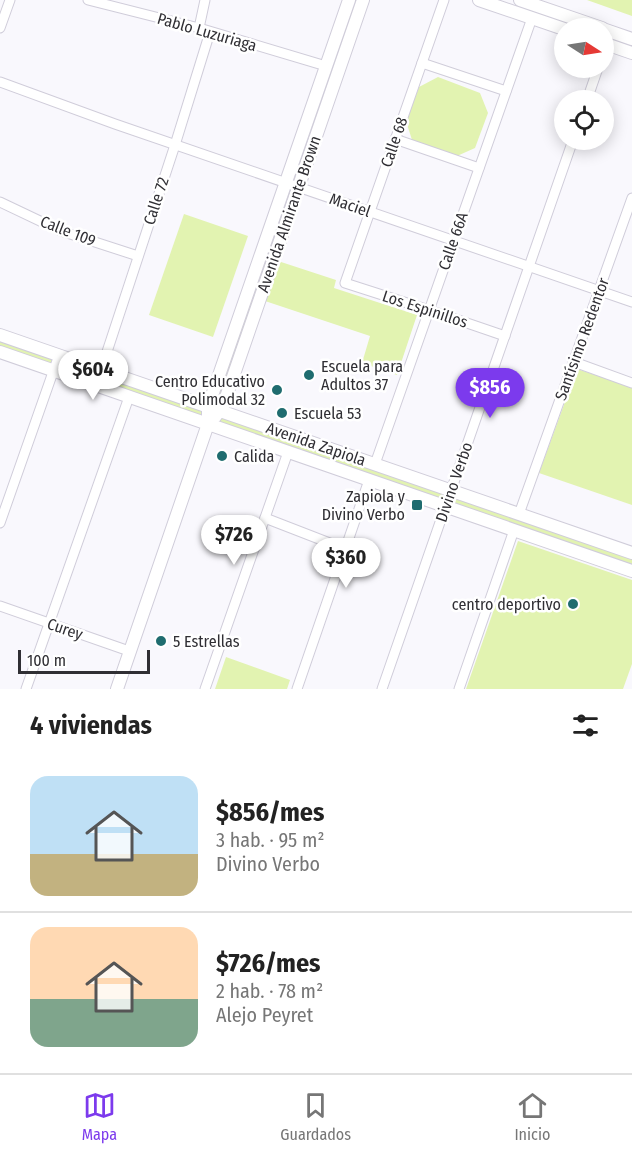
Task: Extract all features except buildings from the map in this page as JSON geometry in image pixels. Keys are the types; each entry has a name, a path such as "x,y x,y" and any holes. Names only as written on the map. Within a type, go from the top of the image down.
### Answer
{"main road":[{"name":"Avenida Almirante Brown","path":"117,689 208,424 208,407 349,0"},
{"name":"Avenida Almirante Brown","path":"208,424 221,411 363,0"},
{"path":"479,0 554,26"},
{"path":"520,0 571,18"},
{"path":"614,33 632,39"},
{"path":"614,49 632,53"},
{"name":"Avenida Zapiola","path":"0,335 632,553"},
{"name":"Avenida Zapiola","path":"0,352 632,571"}],"street":[{"path":"0,28 10,0"},
{"name":"Pablo Luzuriaga","path":"88,0 199,28 326,66"},
{"path":"199,28 205,0"},
{"name":"Calle 68","path":"345,283 444,0"},
{"name":"Calle 66A","path":"375,464 532,18"},
{"name":"Calle 72","path":"101,370 210,32"},
{"path":"422,63 506,91"},
{"name":"Maciel","path":"0,82 175,145 632,302"},
{"path":"395,139 479,168"},
{"name":"Divino Verbo","path":"382,689 570,150"},
{"name":"Santísimo Redentor","path":"519,514 598,291 629,218 632,198"},
{"name":"Calle 109","path":"0,202 61,231 138,256"},
{"name":"Los Espinillos","path":"345,283 505,336"},
{"path":"0,523 59,355"},
{"path":"574,362 632,383"},
{"path":"26,689 129,397"},
{"path":"205,689 288,452"},
{"path":"297,689 369,480"},
{"path":"265,518 345,549"},
{"path":"459,689 514,530"},
{"name":"Curey","path":"0,606 129,651"}],"green space":[{"path":"352,0 358,0 219,403 214,401"},
{"path":"587,0 632,0 632,16"},
{"path":"438,77 480,93 488,113 475,148 457,156 412,140 406,121 419,87"},
{"path":"184,214 248,236 213,337 149,315"},
{"path":"278,261 336,280 334,288 417,315 397,375 362,363 370,336 265,301"},
{"path":"0,338 632,558 632,566 0,347"},
{"path":"577,369 632,387 632,505 539,473"},
{"path":"518,541 632,580 632,664 623,689 466,689"},
{"path":"226,657 290,680 287,689 215,689"}],"place":[{"name":"Escuela para Adultos 37","path":"309,375"},
{"name":"Centro Educativo Polimodal 32","path":"277,390"},
{"name":"Escuela 53","path":"282,413"},
{"name":"Calida","path":"222,456"},
{"name":"Zapiola y Divino Verbo","path":"417,505"},
{"name":"centro deportivo","path":"573,604"},
{"name":"5 Estrellas","path":"161,641"}]}
